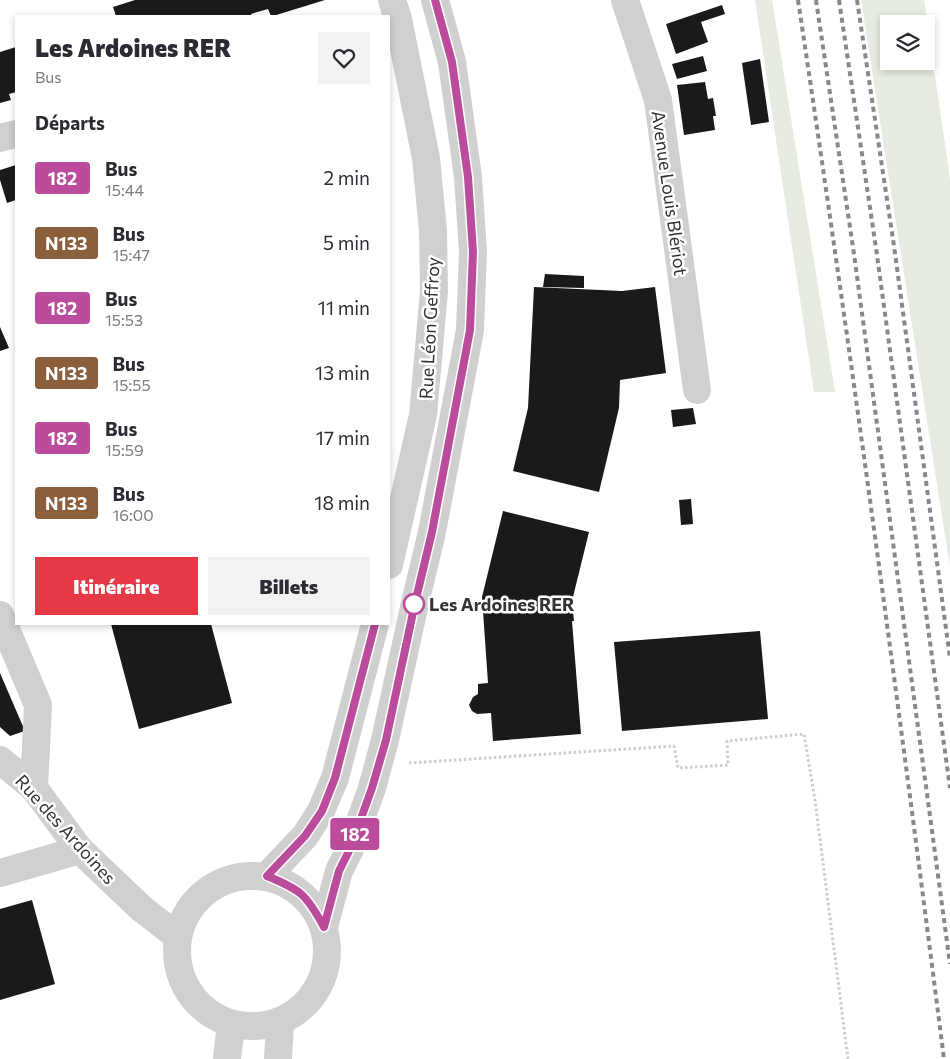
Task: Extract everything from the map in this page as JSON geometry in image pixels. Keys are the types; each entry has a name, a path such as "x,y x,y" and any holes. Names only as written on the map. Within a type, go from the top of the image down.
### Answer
{"street":[{"name":"Rue Léon Geffroy","path":"324,927 339,871 372,788 378,766 432,532 470,330 473,252 468,177 452,62 435,0"},
{"name":"Avenue Louis Blériot","path":"625,0 658,100 697,390"},
{"name":"Rue Léon Geffroy","path":"390,561 423,415 434,291 433,231 426,158 393,13"},
{"path":"0,138 15,134"},
{"path":"0,615 38,705 34,788"},
{"path":"267,876 305,836 322,811 335,778 375,625"},
{"name":"Rue des Ardoines","path":"0,760 34,788 80,850 142,909 178,936"},
{"path":"0,873 80,850"},
{"path":"267,876 294,888 311,903 324,927 328,951 320,984 299,1010 280,1022 253,1026 231,1024 214,1017 195,1001 186,988 177,964 178,936 187,911 203,892 228,878 267,876"},
{"path":"278,1059 280,1022"},
{"path":"227,1059 231,1024"}],"path":[{"path":"378,766 674,746 678,768 718,766 728,765 727,741 804,734 815,800 848,1059"}],"shaded area":[{"path":"755,0 772,0 835,392 814,392"},
{"path":"861,0 924,0 926,15 880,15 880,70 934,70 950,179 950,567"}],"building":[{"path":"135,0 325,0 276,15 271,15 268,9 252,15 116,15 113,7"},
{"path":"722,5 725,14 701,22 708,42 676,54 666,24"},
{"path":"15,47 15,92 9,94 11,100 0,103 0,52"},
{"path":"703,56 707,71 677,79 672,64"},
{"path":"760,59 769,122 751,125 742,63"},
{"path":"705,82 708,99 713,98 716,116 713,116 715,130 684,135 677,85"},
{"path":"15,165 15,200 7,203 0,180 0,170"},
{"path":"545,274 584,276 584,288 543,287"},
{"path":"534,287 622,291 655,287 666,373 620,380 619,408 599,492 513,471 528,408"},
{"path":"0,327 9,348 0,351"},
{"path":"693,408 696,424 673,427 671,410"},
{"path":"691,499 693,524 681,525 679,500"},
{"path":"503,511 589,532 572,601 581,734 493,741 491,713 477,714 472,711 469,705 473,697 478,694 478,684 488,683 482,597"},
{"path":"111,625 211,625 232,703 139,729"},
{"path":"760,631 768,719 622,731 614,642"},
{"path":"0,673 25,731 10,736 0,727"},
{"path":"32,900 55,984 0,1000 0,909"}],"railway":[{"path":"798,0 874,529 944,1059"},
{"path":"816,0 854,254 950,964"},
{"path":"839,0 876,248 950,788"},
{"path":"857,0 894,246 950,658"}],"bus line":[{"name":"182","path":"375,625 335,778 322,811 305,836 267,876 294,888 311,903 324,927 339,871 350,849 372,788 386,740 444,474 470,330 473,252 468,177 452,62 435,0"}],"place":[{"name":"Les Ardoines RER","path":"414,604"}]}
